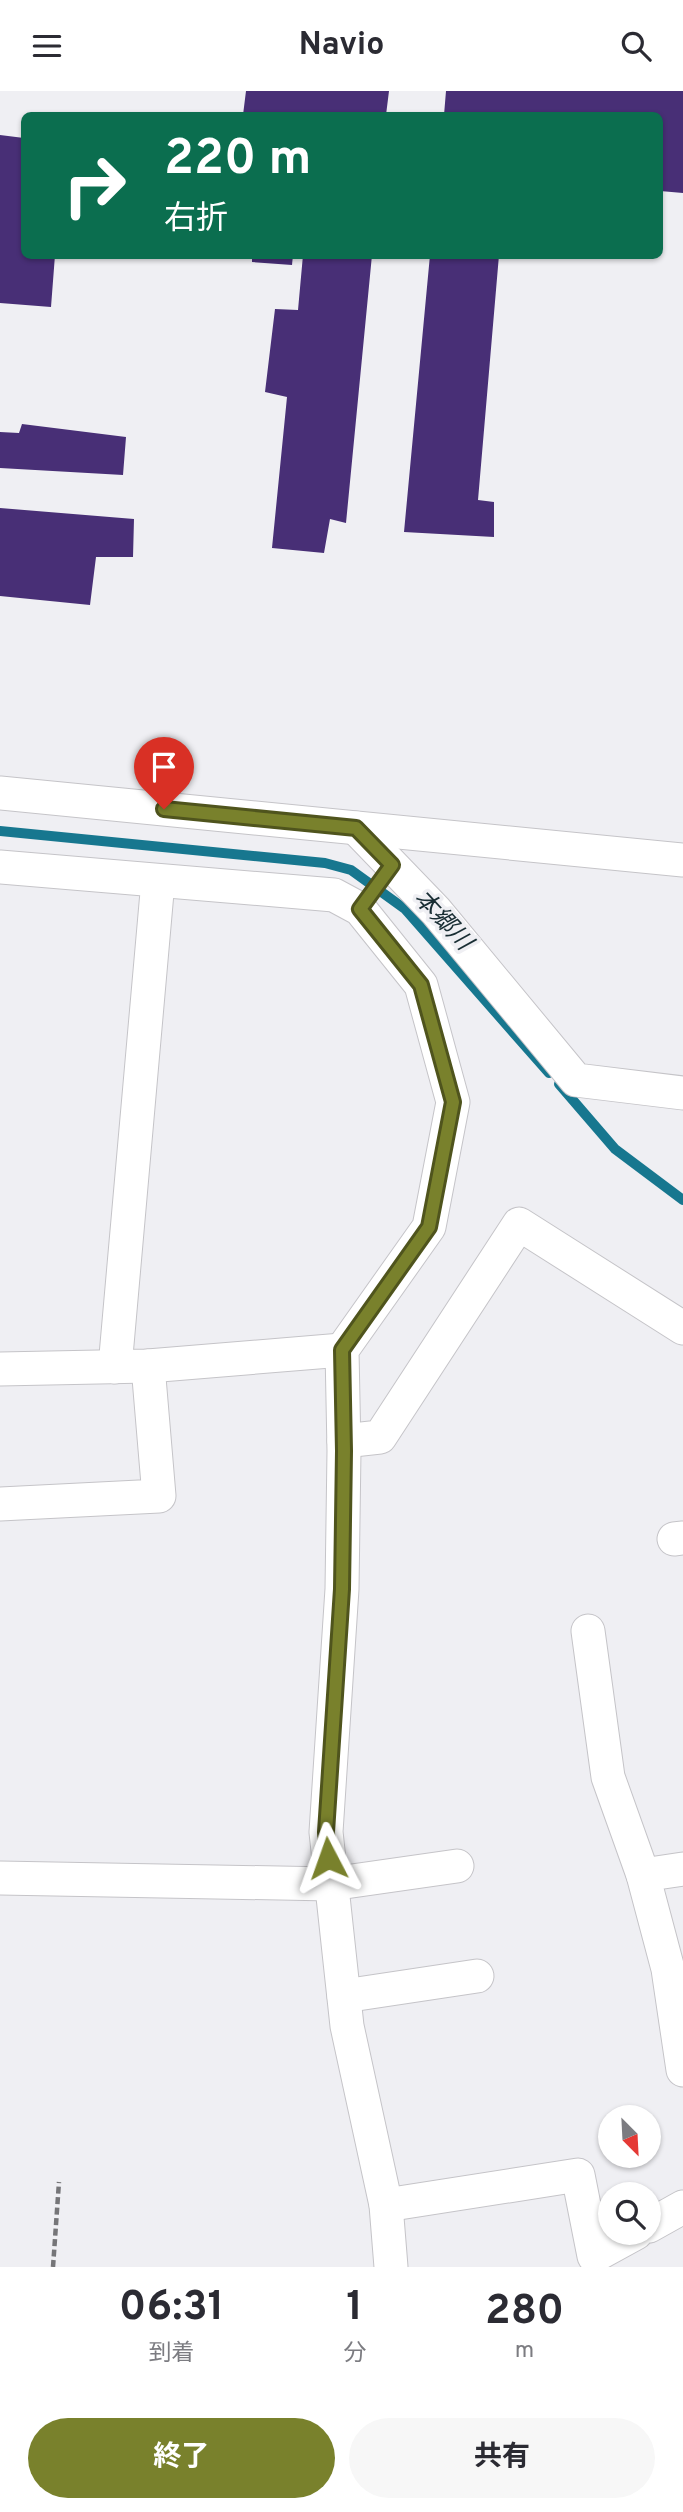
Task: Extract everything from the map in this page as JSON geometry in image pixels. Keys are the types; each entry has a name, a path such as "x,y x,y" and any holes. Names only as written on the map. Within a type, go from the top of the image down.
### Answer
{"street":[{"path":"0,793 683,860"},
{"path":"356,828 436,911 576,1080 683,1093"},
{"path":"360,909 391,866"},
{"path":"0,867 334,895 360,909 421,985 453,1102 429,1227 342,1350 342,1589 326,1832 347,2026 386,2205 391,2267"},
{"path":"115,1367 158,881"},
{"path":"344,1441 380,1437 519,1224 683,1328"},
{"path":"0,1369 148,1366 342,1350"},
{"path":"0,1504 159,1496 148,1366"},
{"path":"588,1631 608,1777 643,1875 668,1969 683,2070"},
{"path":"0,1878 331,1884 457,1866"},
{"path":"643,1875 683,1869"},
{"path":"344,1996 477,1976"},
{"path":"386,2205 578,2175 594,2256 614,2245"},
{"path":"661,2219 683,2207"}],"path":[{"path":"53,2267 59,2182"}],"building":[{"path":"246,91 389,91 386,112 243,112"},
{"path":"446,91 683,91 683,193 663,191 663,112 444,112"},
{"path":"0,135 21,138 21,259 55,259 51,307 0,303"},
{"path":"252,259 293,259 292,265 252,262"},
{"path":"303,259 372,259 346,523 330,519 324,553 272,548 287,397 265,392 275,309 298,310"},
{"path":"430,259 499,259 478,500 494,502 494,537 404,532"},
{"path":"22,424 126,437 123,475 0,468 0,432 19,433"},
{"path":"0,508 134,519 133,557 96,557 90,605 0,596"}],"waterway":[{"name":"本郷川","path":"0,831 325,863 351,870 405,909 549,1073"},
{"name":"本郷川","path":"559,1084 615,1149 683,1200"}],"route":[{"path":"164,809 356,828 392,865 360,909 421,985 453,1102 429,1227 342,1350 342,1589 326,1832 328,1858"}]}
